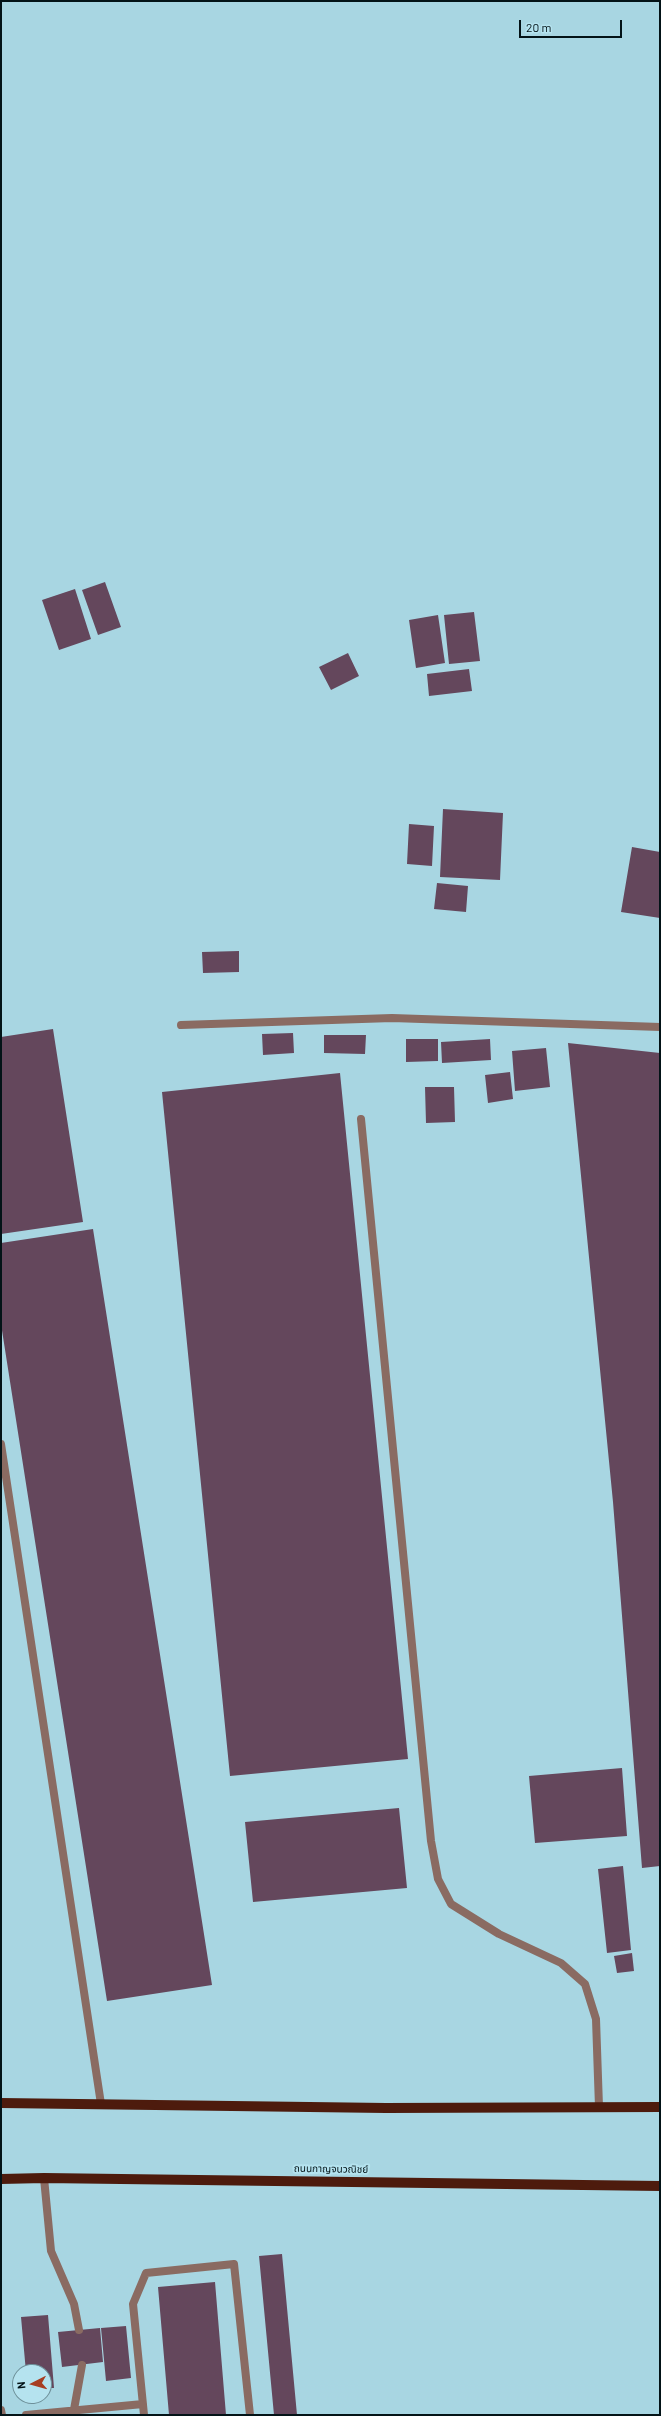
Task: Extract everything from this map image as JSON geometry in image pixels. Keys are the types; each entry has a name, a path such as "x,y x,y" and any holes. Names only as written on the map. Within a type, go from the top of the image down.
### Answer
{"main road":[{"path":"1,2103 386,2108 660,2107"},
{"name":"ถนนกาญจนวณิชย์","path":"1,2179 44,2178 660,2186"}],"street":[{"path":"180,1025 392,1018 660,1027"},
{"path":"361,1119 431,1841 438,1879 451,1904 499,1934 561,1963 585,1984 596,2019 599,2108"},
{"path":"1,1444 101,2104"},
{"path":"44,2178 52,2251 74,2304 79,2330"},
{"path":"144,2415 133,2304 146,2273 234,2264 250,2415"},
{"path":"73,2414 82,2365"},
{"path":"26,2415 73,2414 143,2404"},
{"path":"1,2410 2,2415"}],"building":[{"path":"105,582 121,627 98,635 82,590"},
{"path":"75,589 91,639 59,650 42,600"},
{"path":"474,612 480,661 449,664 444,615"},
{"path":"438,615 445,663 416,668 409,620"},
{"path":"348,653 359,676 331,690 319,667"},
{"path":"469,669 472,691 429,696 427,674"},
{"path":"443,809 503,813 500,880 440,877"},
{"path":"409,824 434,826 432,866 407,864"},
{"path":"632,847 660,852 660,918 621,912"},
{"path":"437,883 468,886 466,912 434,909"},
{"path":"239,951 239,972 203,973 202,952"},
{"path":"53,1029 83,1222 1,1234 1,1037"},
{"path":"293,1033 294,1053 263,1055 262,1034"},
{"path":"324,1035 366,1035 365,1054 324,1053"},
{"path":"406,1039 438,1039 438,1061 406,1062"},
{"path":"490,1039 491,1060 442,1063 441,1042"},
{"path":"568,1043 660,1053 660,1866 642,1868 613,1502"},
{"path":"546,1048 550,1087 515,1091 512,1051"},
{"path":"510,1072 513,1099 488,1103 485,1075"},
{"path":"340,1073 408,1759 230,1776 162,1092"},
{"path":"425,1087 454,1087 455,1122 426,1123"},
{"path":"93,1229 212,1985 107,2001 1,1324 1,1243"},
{"path":"622,1768 627,1836 535,1843 529,1776"},
{"path":"399,1808 407,1888 253,1902 245,1822"},
{"path":"623,1866 631,1950 607,1953 598,1869"},
{"path":"632,1953 634,1971 617,1973 614,1956"},
{"path":"282,2254 297,2415 274,2415 259,2256"},
{"path":"215,2282 226,2415 169,2415 158,2287"},
{"path":"48,2315 54,2388 52,2388 52,2364 25,2364 21,2317"},
{"path":"126,2326 131,2378 106,2381 101,2328"},
{"path":"100,2328 103,2362 62,2367 58,2332"}]}
